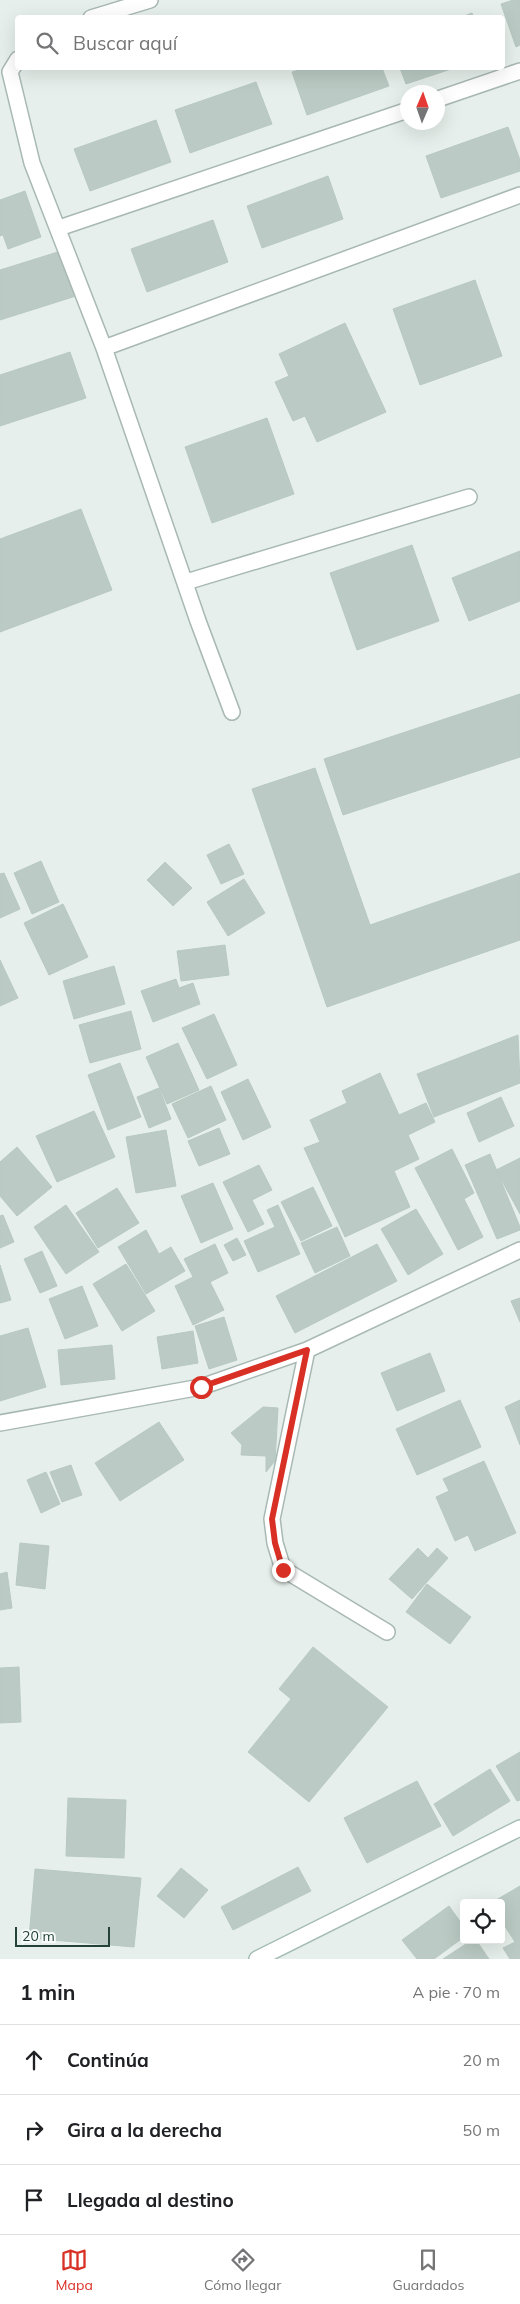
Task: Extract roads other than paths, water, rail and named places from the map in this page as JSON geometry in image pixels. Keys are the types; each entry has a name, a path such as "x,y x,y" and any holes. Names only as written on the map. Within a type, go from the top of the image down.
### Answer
{"street":[{"path":"101,15 150,0"},
{"path":"15,64 10,72 32,163 59,228 104,348 232,712"},
{"path":"445,97 520,71"},
{"path":"59,228 400,113"},
{"path":"104,348 520,195"},
{"path":"186,582 469,497"},
{"path":"0,1423 201,1387 307,1350 520,1250"},
{"path":"307,1350 272,1519 275,1543 283,1570 386,1632"},
{"path":"256,1959 520,1828"}]}
